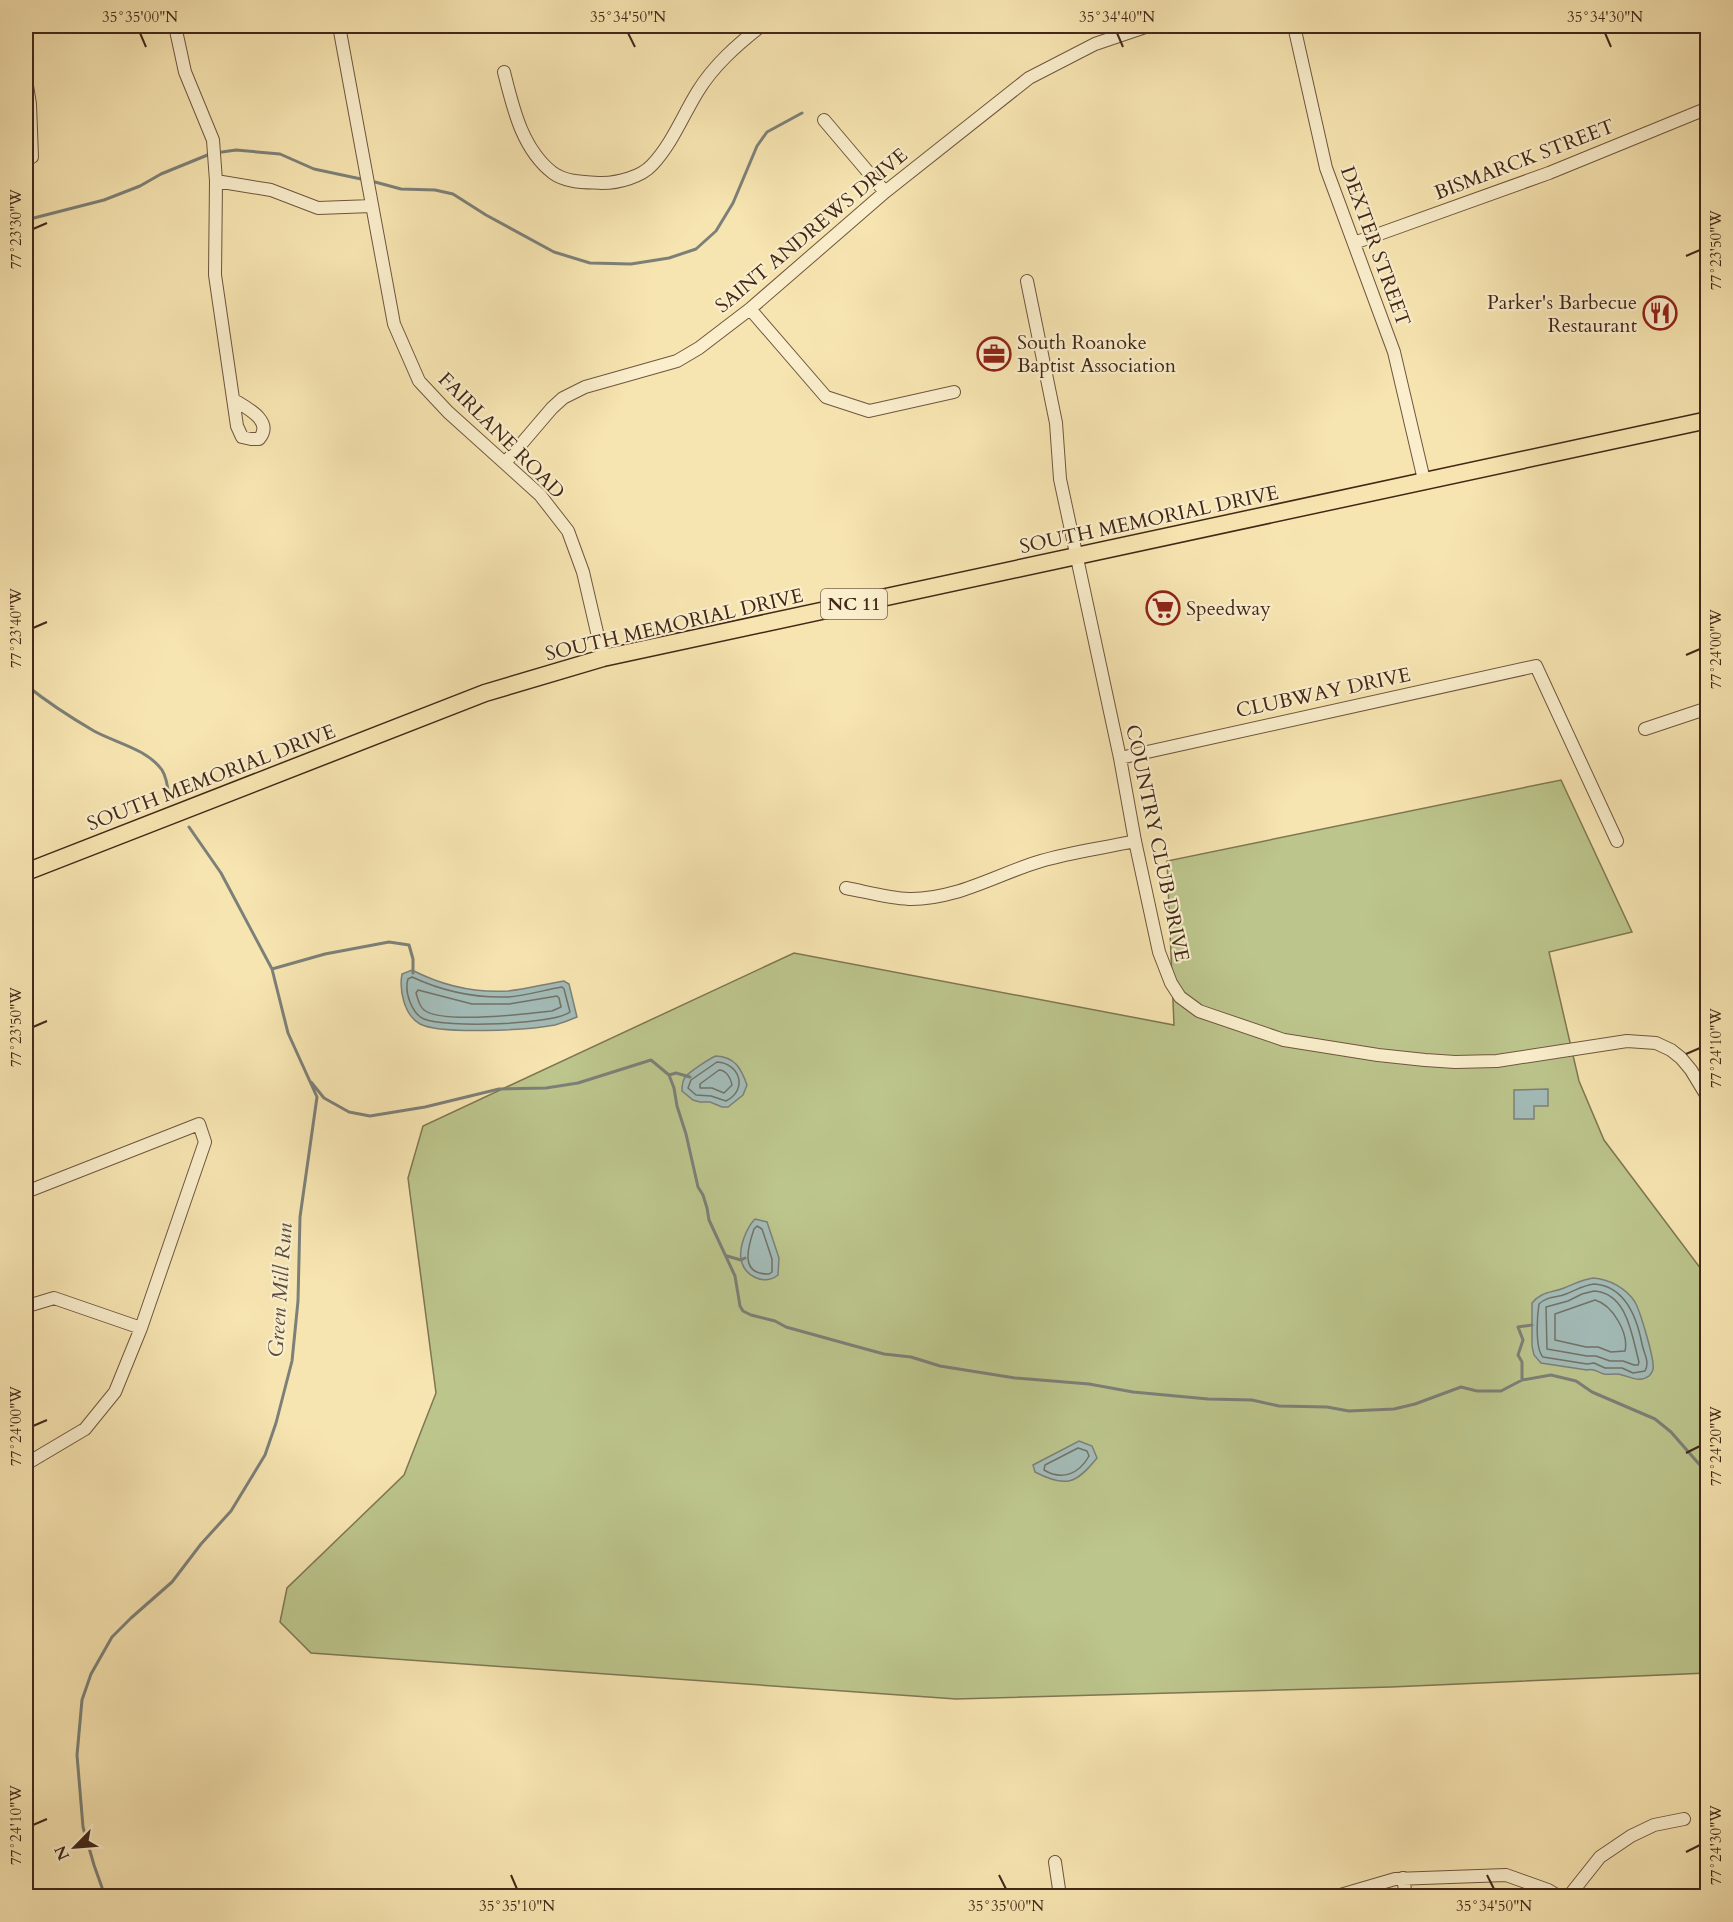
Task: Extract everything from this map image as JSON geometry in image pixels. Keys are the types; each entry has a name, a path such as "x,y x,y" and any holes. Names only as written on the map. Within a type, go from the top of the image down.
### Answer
{"main road":[{"name":"SOUTH MEMORIAL DRIVE","path":"26,872 485,693 603,658 1707,420"}],"street":[{"path":"175,26 185,72 213,140 216,181 215,275 234,400"},
{"name":"FAIRLANE ROAD","path":"339,26 394,324 419,381 448,412 540,495 567,531 583,572 603,658"},
{"path":"504,72 514,110 530,147 554,173 578,182 608,183 635,177 651,166 669,141 699,89 726,56 761,26"},
{"name":"SAINT ANDREWS DRIVE","path":"505,463 563,398 585,387 677,361 699,348 750,309 885,192 1029,78 1095,44 1148,26"},
{"name":"DEXTER STREET","path":"1294,26 1326,168 1394,352 1424,480"},
{"path":"26,80 30,104 32,157"},
{"name":"BISMARCK STREET","path":"1354,243 1549,173 1707,108"},
{"path":"824,120 885,192"},
{"path":"216,181 271,190 318,208 372,206"},
{"name":"COUNTRY CLUB DRIVE","path":"1027,281 1056,423 1060,479 1135,842 1159,952 1171,983 1180,997 1199,1011 1284,1040 1378,1055 1455,1062 1497,1061 1627,1041 1656,1043 1681,1058 1707,1098"},
{"path":"750,309 826,397 869,411 954,392"},
{"name":"CLUBWAY DRIVE","path":"1119,758 1536,666 1617,840"},
{"path":"1645,729 1707,708"},
{"path":"846,888 898,898 935,897 957,892 1043,860 1135,842"},
{"path":"26,1192 199,1124 205,1142 141,1328 115,1392 85,1429 26,1464"},
{"path":"26,1308 54,1298 141,1328"},
{"path":"1569,1896 1600,1857 1631,1836 1654,1825 1684,1819"},
{"path":"1056,1862 1060,1896"},
{"path":"1336,1896 1403,1878 1506,1875 1548,1890 1558,1896"},
{"path":"1403,1878 1406,1896"}],"green space":[{"path":"1561,780 1632,932 1549,952 1579,1081 1604,1140 1707,1277 1707,1673 1391,1687 956,1699 311,1653 280,1622 287,1588 404,1475 436,1393 408,1178 423,1126 794,953 1174,1025 1167,861"}],"water":[{"path":"412,970 446,984 483,991 508,991 564,981 569,984 577,1017 555,1025 486,1031 446,1030 420,1024 406,1008 401,987 402,974"},
{"path":"716,1056 733,1061 747,1085 743,1095 728,1107 693,1100 682,1091 686,1076"},
{"path":"1548,1089 1548,1106 1534,1106 1534,1119 1514,1119 1514,1090"},
{"path":"755,1219 767,1222 779,1258 778,1275 767,1280 755,1278 750,1274 741,1259 744,1237"},
{"path":"1593,1278 1617,1285 1635,1302 1652,1356 1653,1369 1646,1378 1636,1379 1620,1374 1604,1374 1592,1370 1541,1363 1534,1355 1532,1303 1543,1294"},
{"path":"1079,1441 1092,1446 1097,1458 1076,1478 1070,1481 1055,1480 1035,1472 1033,1465"}],"waterway":[{"path":"375,182 401,189 435,190 453,194 554,252 590,263 631,264 669,258 696,249 716,231 733,203 757,146 767,132 802,113"},
{"path":"222,152 236,150 280,154 314,169 361,179"},
{"path":"26,220 104,200 210,154"},
{"name":"Green Mill Run","path":"26,685 94,731 131,747 156,763 164,773 169,797"},
{"name":"Green Mill Run","path":"105,1896 83,1827 77,1755 82,1700 91,1674 112,1637 172,1582 201,1544 231,1511 265,1455 292,1361 298,1301 300,1217 317,1097 288,1033 272,969 221,873 189,827"},
{"path":"272,969 325,954 389,942 409,945 413,959 413,973"},
{"path":"311,1082 324,1098 349,1112 370,1116 425,1107 499,1089 546,1088 578,1083 651,1060 669,1075 698,1187 703,1195 709,1220 735,1276 740,1306 743,1311 751,1315 884,1354 911,1357 940,1366 1015,1378 1089,1384 1133,1392 1208,1399 1252,1400 1279,1406 1327,1407 1349,1411 1394,1409 1415,1404 1461,1387 1477,1391 1501,1391 1522,1380 1551,1375 1576,1381 1592,1392 1655,1419 1671,1432 1708,1472"},
{"path":"669,1075 676,1073 690,1077"},
{"path":"727,1256 741,1260 745,1258"},
{"path":"1522,1380 1522,1362 1518,1355 1523,1340 1518,1327 1532,1325"}],"place":[{"name":"Parker's Barbecue Restaurant","path":"1660,313"},
{"name":"South Roanoke Baptist Association","path":"994,354"},
{"name":"Speedway","path":"1163,608"}]}
